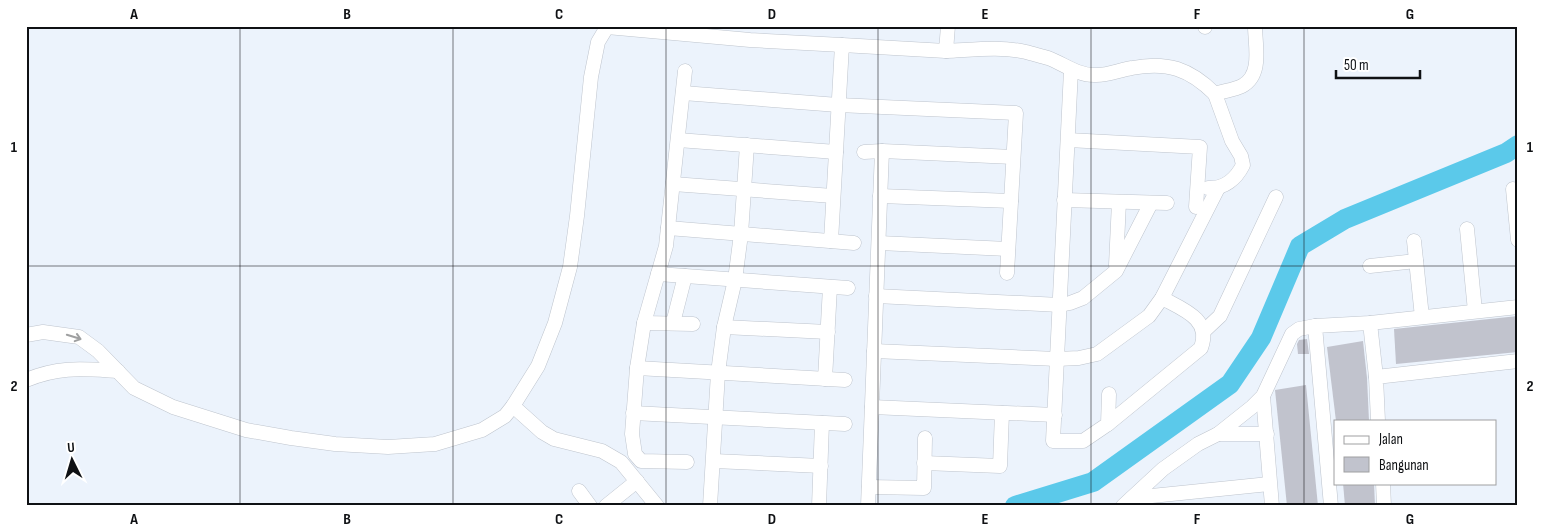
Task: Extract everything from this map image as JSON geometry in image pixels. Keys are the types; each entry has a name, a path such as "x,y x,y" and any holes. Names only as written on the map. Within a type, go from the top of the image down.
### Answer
{"street":[{"path":"946,51 948,26"},
{"path":"1215,94 1243,85 1253,75 1257,62 1255,26"},
{"path":"26,335 43,332 79,338 98,351 134,388 173,407 246,430 335,444 388,447 435,444 482,430 505,416 538,366 555,324 570,267 591,77 598,42 607,27 725,32 842,45 946,51 995,50 1024,52 1048,58 1071,70 1094,76 1107,75 1144,66 1167,67 1185,70 1200,80 1215,94 1243,165 1239,173 1218,188 1162,298 1149,316 1098,354 1079,358 1057,359 874,351"},
{"path":"831,241 842,45"},
{"path":"1071,70 1053,441 1083,441 1108,424 1201,348 1204,340 1204,331 1199,322 1191,314 1162,298"},
{"path":"685,71 666,246 644,323 637,368 632,434 635,454 641,461 688,462"},
{"path":"683,93 838,105 1016,113 1007,273"},
{"path":"678,140 836,152"},
{"path":"1068,140 1200,147 1196,207"},
{"path":"710,506 717,417 718,373 724,327 735,280 741,234 747,145"},
{"path":"864,152 882,151 1013,157"},
{"path":"868,506 882,151"},
{"path":"673,184 834,196"},
{"path":"1197,187 1218,188"},
{"path":"1514,189 1518,240"},
{"path":"880,196 1011,201"},
{"path":"1204,331 1220,316 1276,197"},
{"path":"1064,200 1167,203"},
{"path":"1116,271 1119,202"},
{"path":"876,296 1060,305 1070,303 1083,298 1116,271 1151,203"},
{"path":"668,228 854,243"},
{"path":"1467,228 1475,311"},
{"path":"1414,241 1422,317"},
{"path":"879,243 1008,249"},
{"path":"1370,266 1416,261"},
{"path":"658,274 848,288"},
{"path":"672,324 685,276"},
{"path":"825,379 830,286"},
{"path":"1128,502 1163,469 1198,444 1218,434 1252,408 1263,396 1292,334 1299,329 1518,307"},
{"path":"644,323 693,324"},
{"path":"1370,323 1376,377 1378,420"},
{"path":"1314,326 1331,506"},
{"path":"724,327 828,332"},
{"path":"1376,377 1518,361"},
{"path":"637,368 846,380"},
{"path":"26,380 41,374 65,369 118,371"},
{"path":"1108,424 1109,394"},
{"path":"1263,396 1272,506"},
{"path":"513,406 542,432 554,440 602,451 621,462 657,506"},
{"path":"872,407 1055,415"},
{"path":"633,413 845,424"},
{"path":"924,462 1000,466 1002,413"},
{"path":"819,506 822,423"},
{"path":"1218,434 1267,434"},
{"path":"869,487 924,488 925,438"},
{"path":"714,461 821,466"},
{"path":"606,506 637,482"},
{"path":"1128,502 1269,484"},
{"path":"1382,484 1384,506"},
{"path":"579,491 590,506"}],"building":[{"path":"1518,316 1518,352 1396,364 1394,329"},
{"path":"1307,339 1309,354 1298,354 1297,344 1299,340"},
{"path":"1363,341 1369,420 1336,420 1327,347"},
{"path":"1306,385 1318,506 1287,506 1275,390"},
{"path":"1343,484 1374,484 1375,506 1345,506"}],"waterway":[{"path":"1015,506 1093,482 1230,384 1261,338 1300,246 1345,219 1506,153 1518,145"}]}
